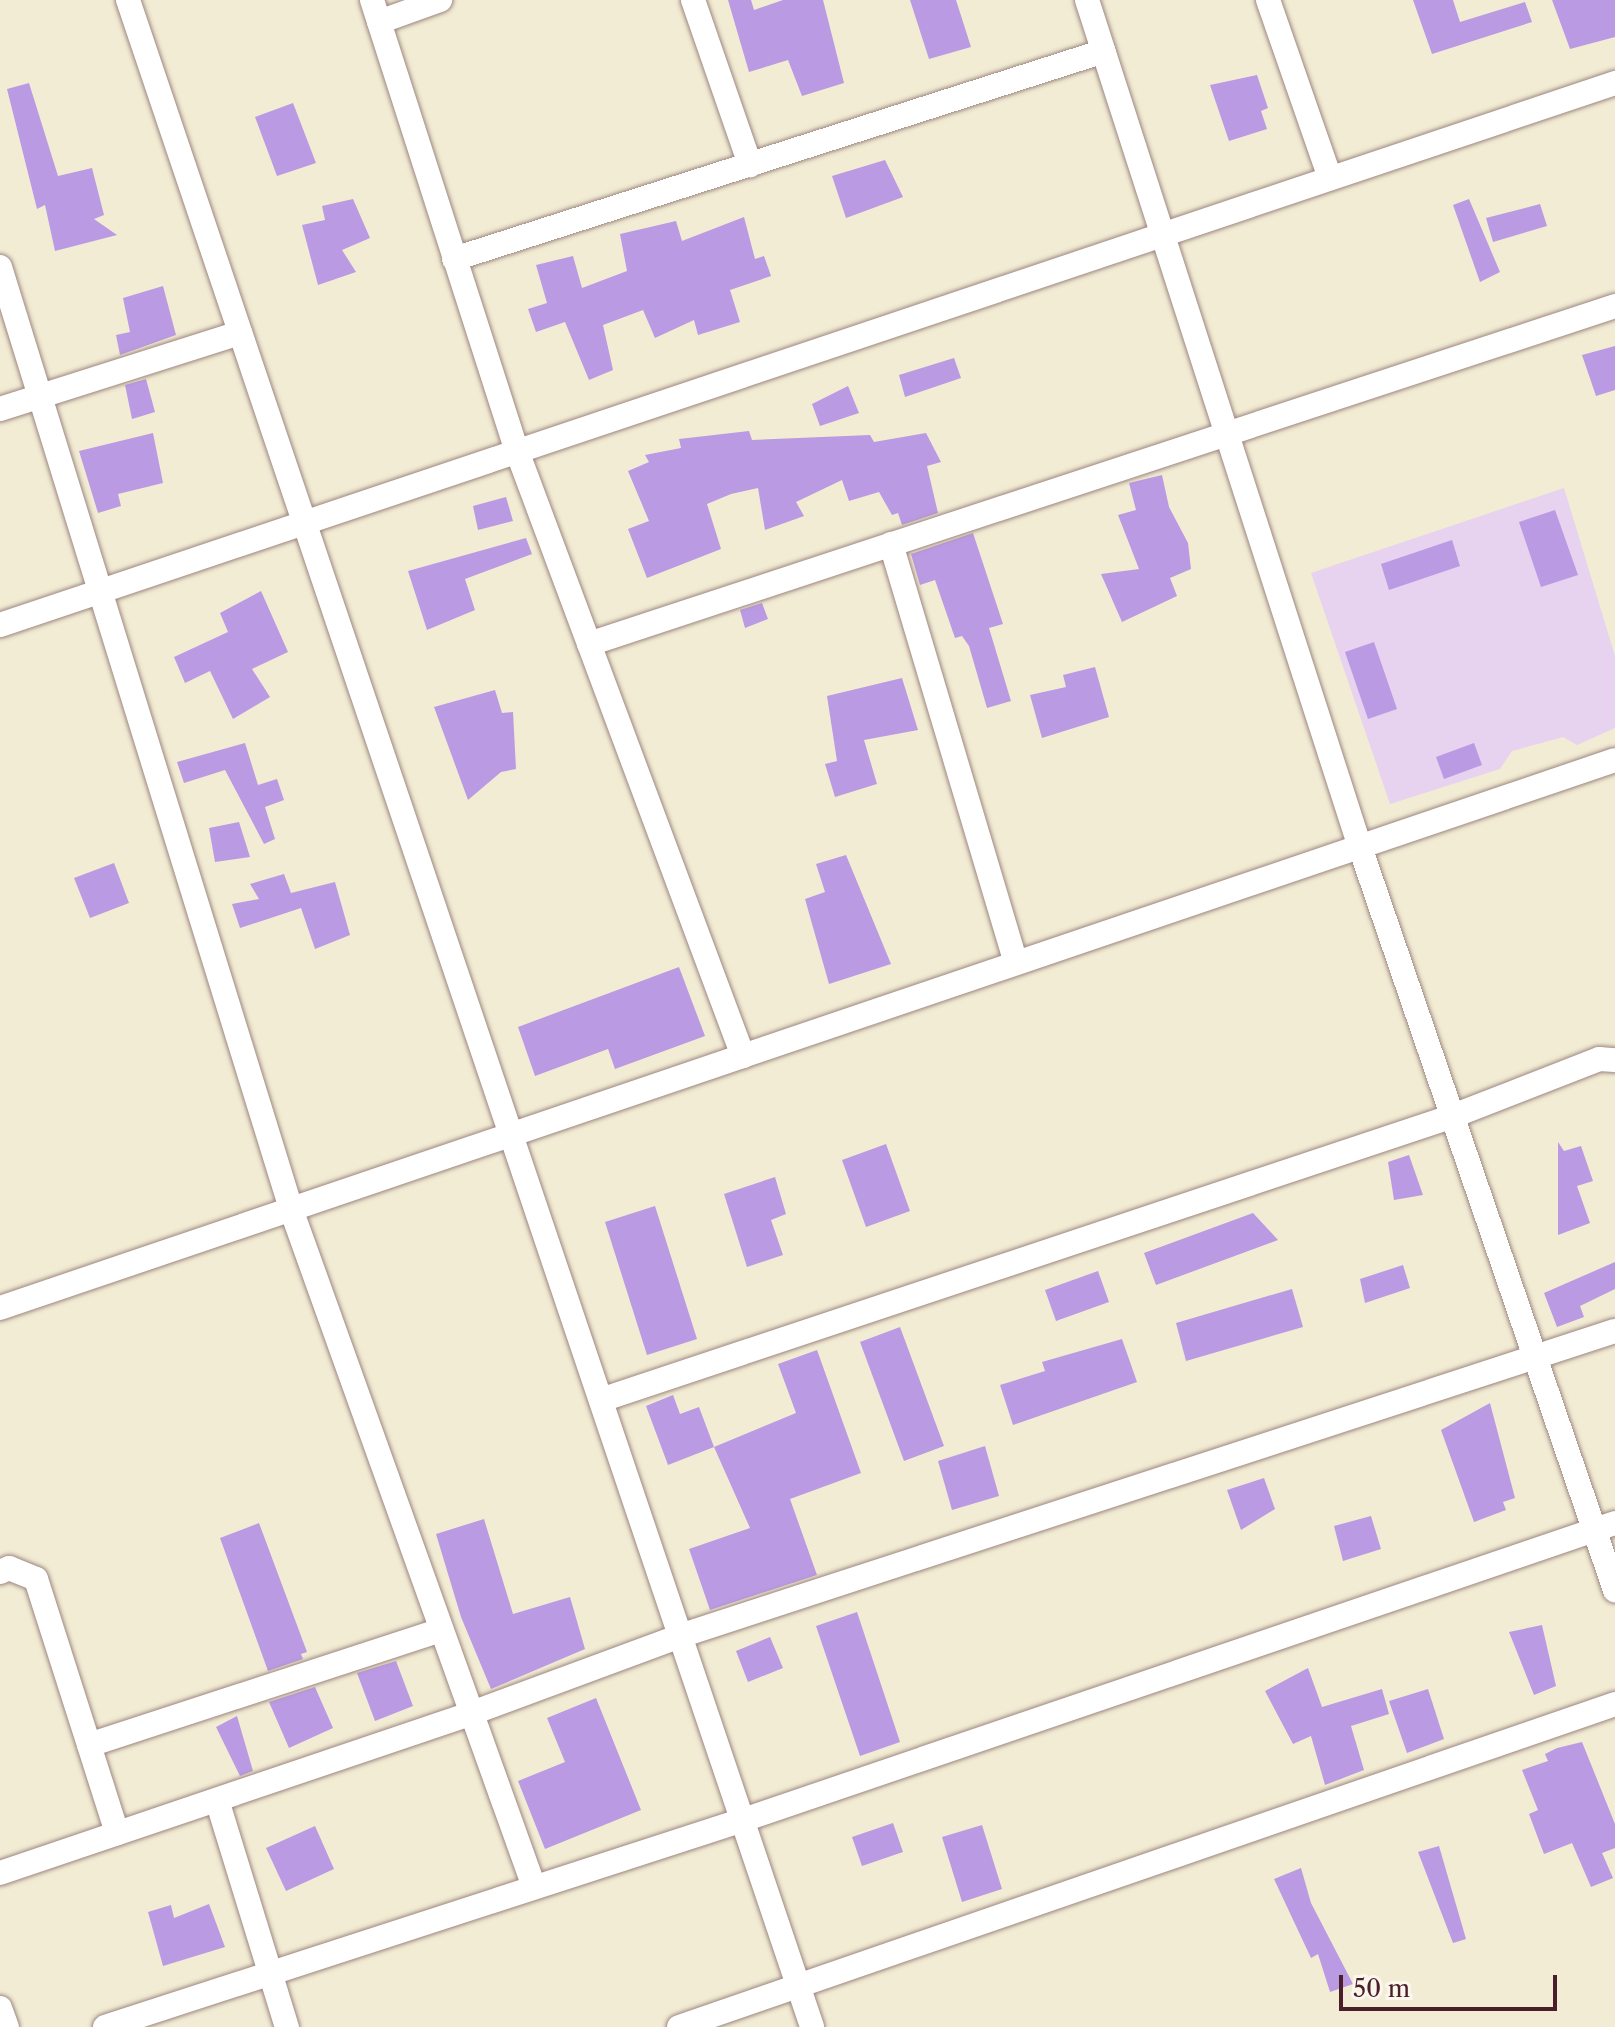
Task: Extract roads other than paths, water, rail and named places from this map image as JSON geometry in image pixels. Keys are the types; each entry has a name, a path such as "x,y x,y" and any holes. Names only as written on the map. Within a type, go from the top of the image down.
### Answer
{"street":[{"path":"128,0 510,1134 746,1819 812,2027"},
{"path":"440,0 375,11 517,451 743,1056"},
{"path":"693,0 750,165"},
{"path":"1087,0 1165,233 1360,847 1537,1358 1606,1526 1615,1590"},
{"path":"1268,0 1330,178"},
{"path":"454,259 1104,51"},
{"path":"0,625 1615,83"},
{"path":"0,267 291,1209 534,1887"},
{"path":"589,644 1615,306"},
{"path":"0,409 240,333"},
{"path":"891,544 1016,963"},
{"path":"0,1308 1615,760"},
{"path":"601,1400 1453,1116 1599,1059 1615,1060"},
{"path":"0,1873 472,1713 683,1635 1615,1331"},
{"path":"105,2027 746,1819 1606,1526"},
{"path":"0,1572 9,1568 36,1579 117,1833"},
{"path":"89,1745 441,1630"},
{"path":"679,2027 1615,1704"},
{"path":"217,1800 287,2027"},
{"path":"0,2008 7,2027"}]}
